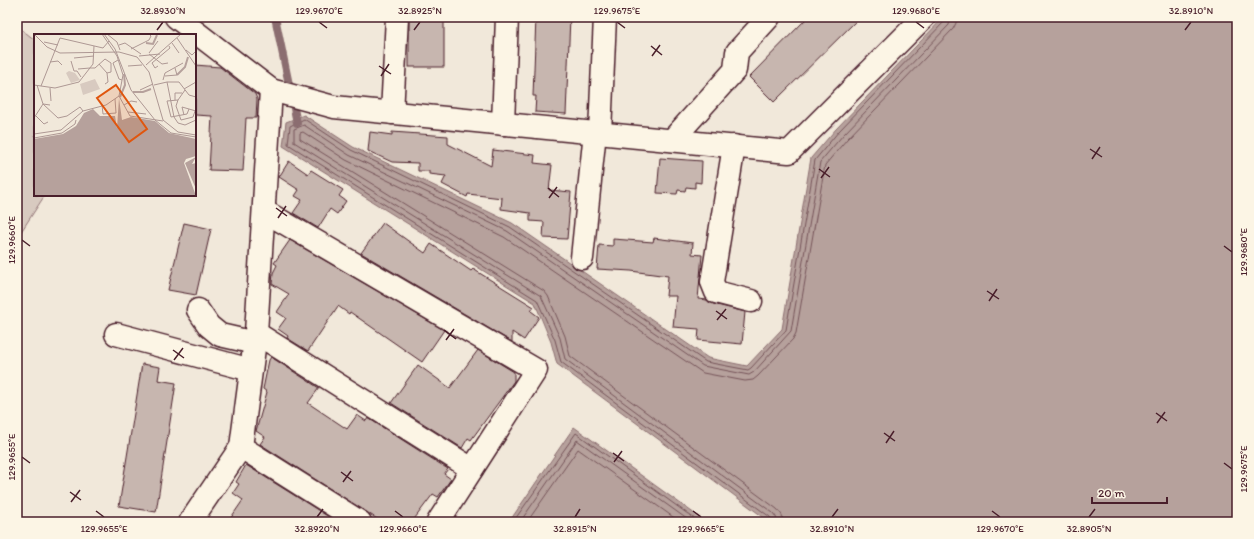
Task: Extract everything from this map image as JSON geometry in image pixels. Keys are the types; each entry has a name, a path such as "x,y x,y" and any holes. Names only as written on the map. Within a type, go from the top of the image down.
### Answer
{"street":[{"path":"176,17 272,90 334,107 789,152 924,17"},
{"path":"392,113 397,17"},
{"path":"503,124 507,17"},
{"path":"582,258 597,133 605,17"},
{"path":"672,140 735,70 737,52 769,17"},
{"path":"190,522 241,447 256,338 272,90"},
{"path":"734,146 712,282 716,292 751,301"},
{"path":"264,211 536,370 438,522"},
{"path":"198,310 209,326 220,336 256,338 472,469"},
{"path":"116,334 251,370"},
{"path":"241,447 360,522"}],"shaded area":[{"path":"17,26 34,39 34,196 44,196 17,238"}],"water":[{"path":"944,17 1237,17 1237,522 770,522 557,364 551,342 535,303 283,146 286,122 304,115 353,147 512,223 708,358 747,366 782,329 811,158 836,129"},
{"path":"574,427 706,522 509,522"}],"building":[{"path":"409,17 444,17 444,67 409,67"},
{"path":"536,17 570,17 566,114 535,112 536,96 533,96"},
{"path":"808,17 860,17 774,102 749,77"},
{"path":"196,65 220,67 255,94 257,99 256,118 246,118 243,171 209,170 212,116 196,115"},
{"path":"370,132 392,135 392,132 448,136 448,144 491,166 493,150 535,155 534,163 552,165 549,190 571,192 567,239 543,238 544,222 530,221 530,213 501,209 502,198 468,194 467,197 442,184 446,176 429,174 429,171 418,171 418,163 392,162 368,151"},
{"path":"660,158 702,161 701,183 695,182 695,188 686,187 685,191 678,190 677,194 657,193"},
{"path":"289,161 308,174 311,170 343,190 339,196 346,201 337,214 330,209 318,228 293,213 302,200 295,196 299,190 279,177"},
{"path":"184,223 211,229 196,295 168,290"},
{"path":"383,223 425,253 431,244 471,271 473,269 534,307 531,311 539,317 524,340 512,332 512,342 361,253"},
{"path":"654,238 693,243 692,254 702,255 698,299 707,300 713,304 745,312 742,344 698,340 699,329 673,327 676,296 666,296 668,276 631,271 597,269 599,245 613,246 613,239 653,242"},
{"path":"290,240 444,330 422,362 350,312 349,314 338,306 308,351 287,338 288,336 278,329 286,318 277,312 289,294 272,284 273,273 277,265 274,263"},
{"path":"478,350 514,372 514,381 471,440 468,438 462,448 391,403 418,365 450,388"},
{"path":"271,357 319,388 308,403 347,429 357,415 366,421 368,418 448,469 444,474 451,479 438,497 433,494 412,522 382,522 260,444 265,437 256,431 267,392 263,389 269,360"},
{"path":"142,364 160,367 158,380 176,383 156,512 119,506"},
{"path":"246,465 337,522 228,522 243,500 233,493 239,484 236,482"}],"waterway":[{"path":"275,17 297,123"}]}
